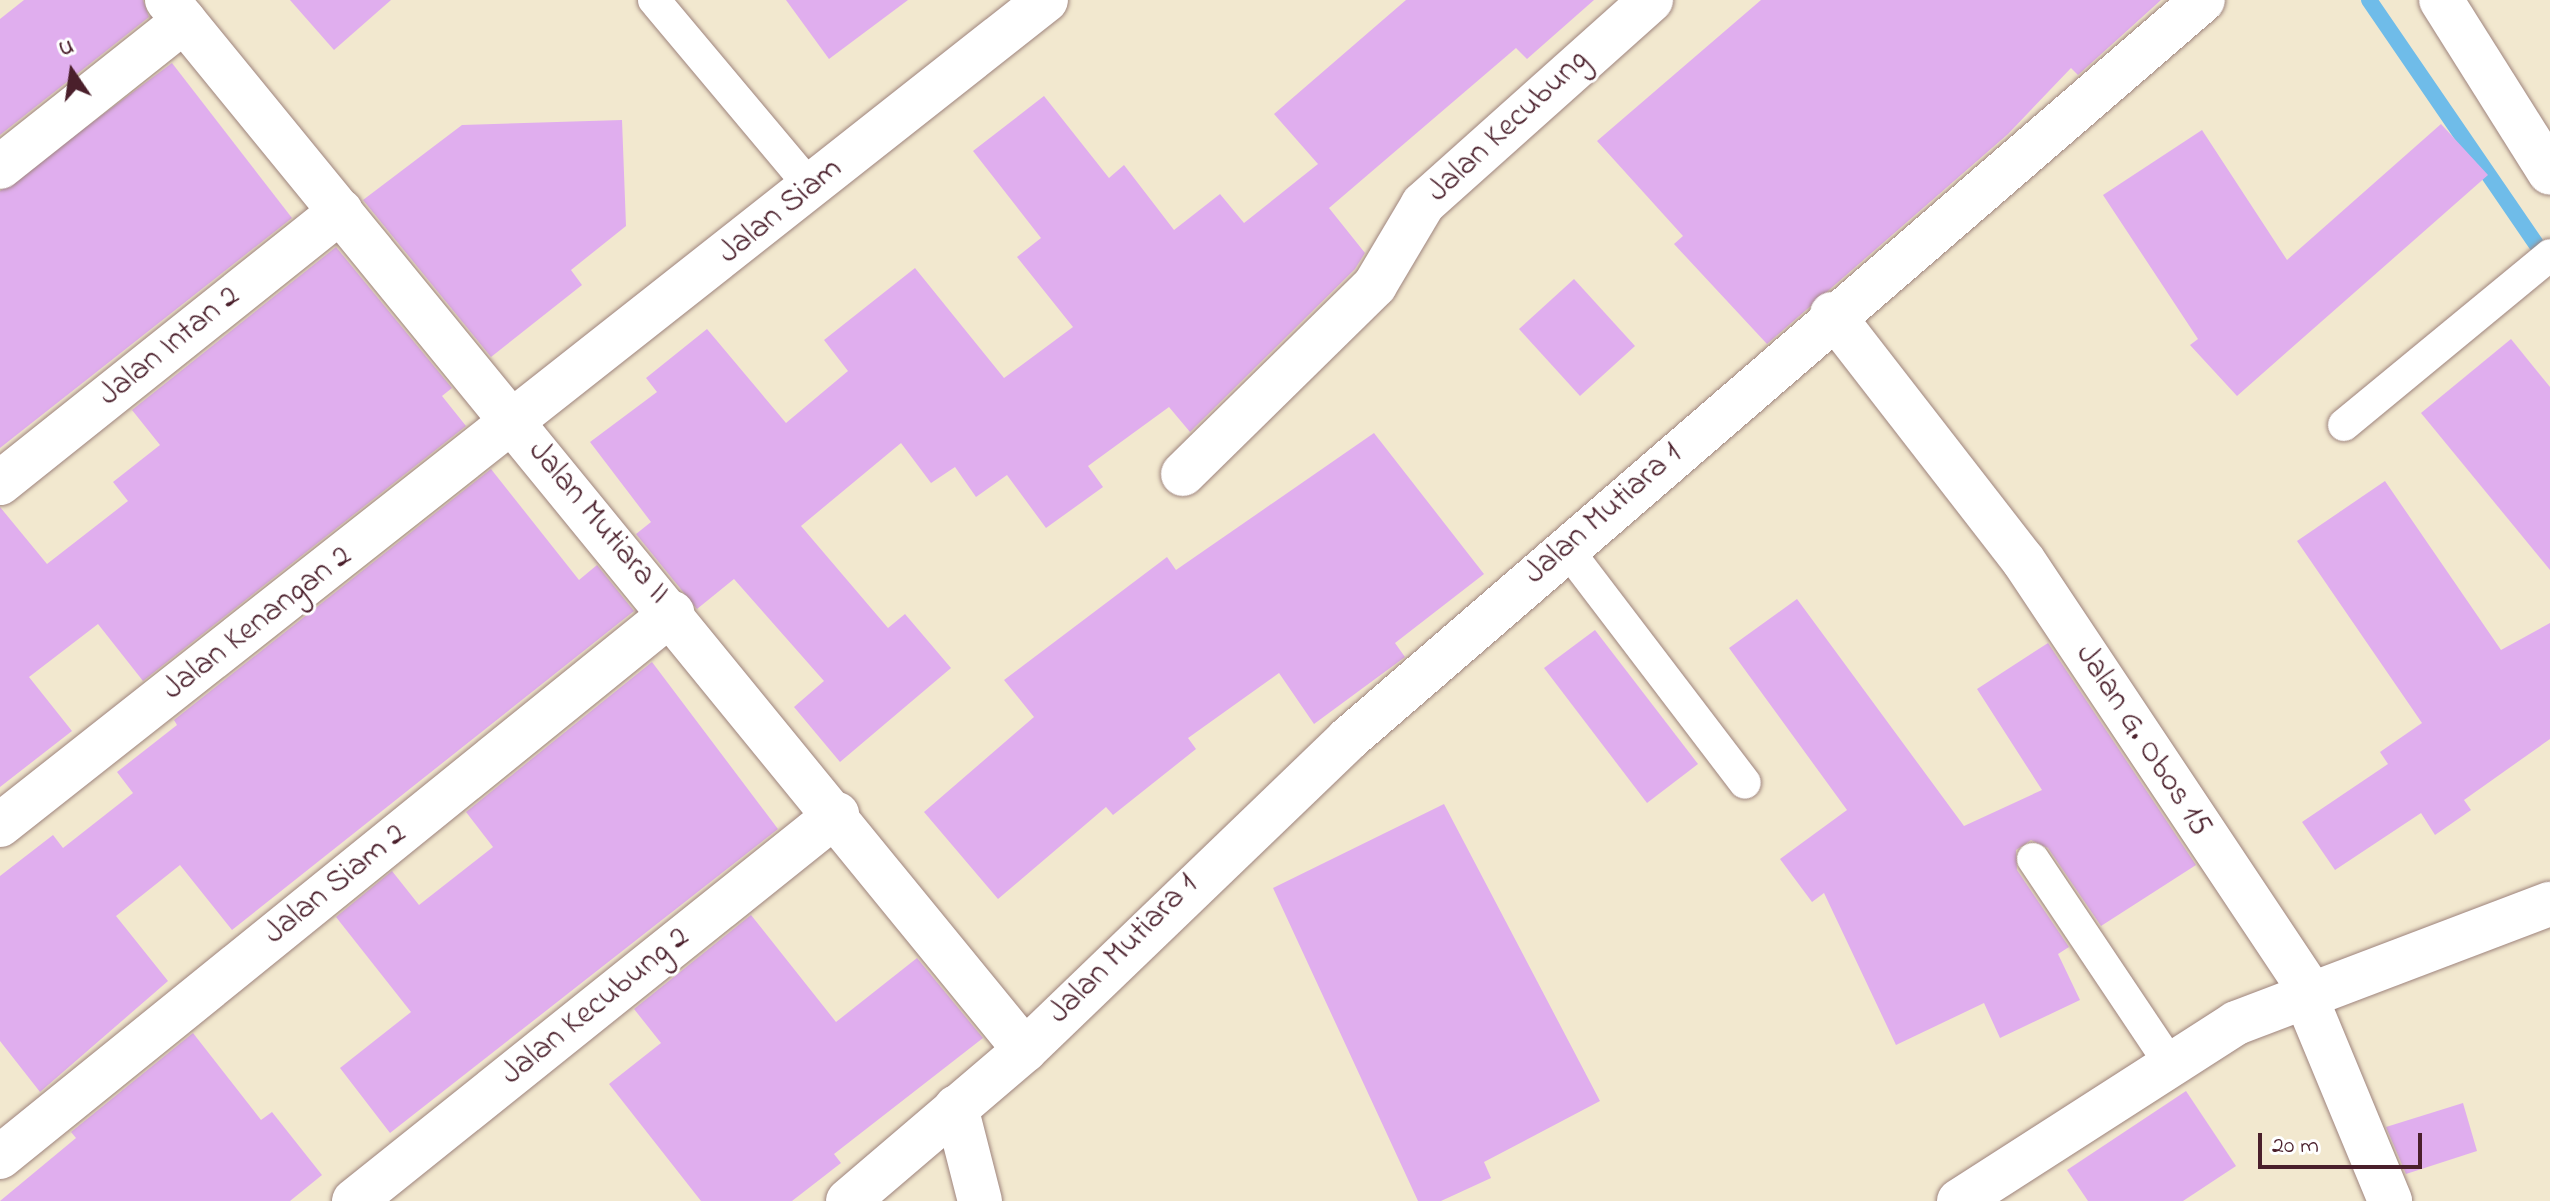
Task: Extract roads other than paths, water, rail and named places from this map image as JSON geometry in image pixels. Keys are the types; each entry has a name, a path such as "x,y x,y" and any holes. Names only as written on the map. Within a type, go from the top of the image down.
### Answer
{"street":[{"name":"Jalan Kecubung","path":"1183,474 1375,285 1423,204 1651,0"},
{"name":"Jalan Mutiara 1","path":"848,1201 1025,1050 1214,862 1566,548 1832,314 2203,0"},
{"path":"2441,0 2550,173"},
{"name":"Jalan Siam","path":"515,423 1043,1"},
{"path":"0,167 175,10"},
{"name":"Jalan Mutiara II","path":"175,10 837,814 1025,1050"},
{"name":"Jalan Intan 2","path":"0,483 341,211"},
{"name":"Jalan G. Obos 15","path":"1832,314 2023,560 2310,991 2309,1005 2390,1201"},
{"name":"Jalan Kenangan 2","path":"0,825 515,423"},
{"name":"Jalan Siam 2","path":"0,1157 672,613"},
{"name":"Jalan Kecubung 2","path":"354,1201 837,814"},
{"path":"1959,1201 2236,1023 2310,991 2550,904"},
{"path":"956,1107 980,1201"}],"lane":[{"path":"654,0 811,187"},
{"path":"2344,425 2550,255"},
{"path":"1566,548 1745,783"},
{"path":"2033,859 2171,1065"}],"waterway":[{"path":"2369,0 2536,244"}]}
